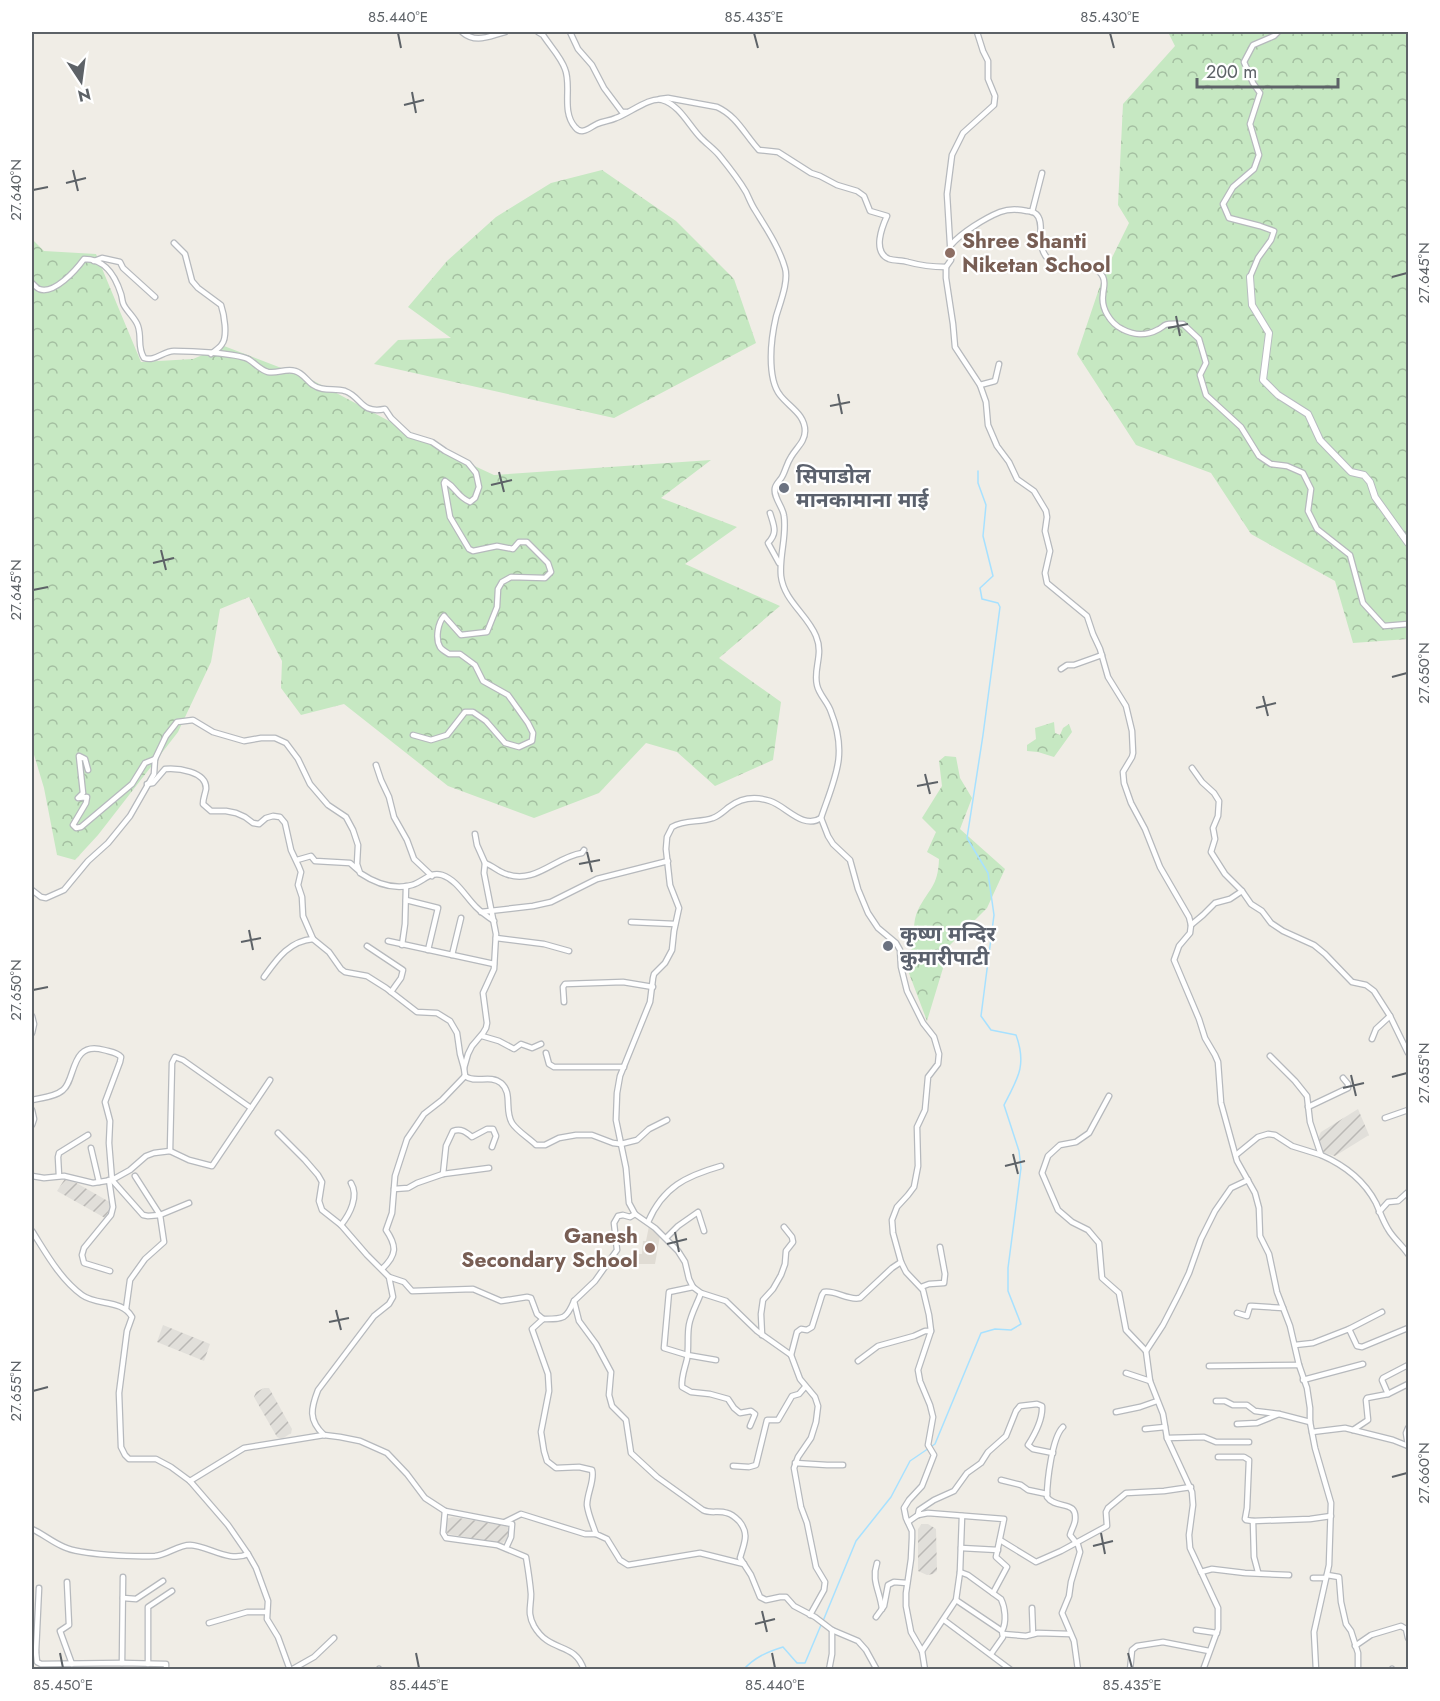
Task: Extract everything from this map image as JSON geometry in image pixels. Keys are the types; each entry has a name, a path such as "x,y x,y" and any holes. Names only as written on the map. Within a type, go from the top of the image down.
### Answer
{"main road":[{"path":"1250,277 1252,305 1269,333 1263,380 1278,395 1308,414 1320,440 1351,472 1364,475 1370,482 1375,497 1408,543"}],"street":[{"path":"462,32 474,39 481,39 505,32"},
{"path":"537,32 543,35 566,71 567,105 575,128 584,131 594,125 616,119 657,99 668,98 717,107 726,111 733,118 759,150 778,152 811,173 857,191 864,196 870,211 887,216 880,231 880,246 883,255 888,259 916,265 946,267"},
{"path":"570,32 578,49 592,65 616,105 622,112 627,112"},
{"path":"977,32 982,51 988,61 988,79 995,96 994,105 963,133 952,155 946,194 951,244 951,260 946,267 946,284 955,347 980,385 986,402 988,425 997,446 1009,462 1017,479 1034,491 1046,511 1045,531 1050,546 1045,573 1047,583 1087,616 1108,677 1123,699 1131,721 1133,753 1123,772 1124,783 1160,867 1189,917 1190,933 1179,946 1174,960 1205,1038 1218,1062 1219,1095 1239,1167 1255,1193 1260,1236 1269,1254 1277,1292 1295,1345 1309,1399 1310,1422 1318,1460 1331,1503 1327,1577 1314,1632 1316,1670"},
{"path":"1250,277 1274,231 1228,218 1223,204 1233,187 1254,169 1259,155 1250,124 1260,93 1244,62 1253,45 1278,32"},
{"path":"657,99 674,107 719,155 744,189 766,226 785,268 785,280 773,333 771,366 778,392 802,419 805,435 775,488 785,522 781,566 783,587 818,639 820,656 816,684 831,710 839,741 840,754 836,778 821,818 833,844 850,860 858,890 868,913 878,928 896,943 900,950 901,967 907,991 923,1023 934,1037 939,1054 938,1064 928,1077 925,1110 917,1127 918,1166 914,1187 897,1207 892,1220 901,1262 906,1272 921,1287 931,1331 918,1370 933,1417 928,1443 934,1458 922,1486 904,1508 912,1538 906,1600 910,1626 922,1651 925,1670"},
{"path":"1032,212 1042,173"},
{"path":"951,244 979,223 1000,212 1009,210 1035,213 1040,227 1042,250 1051,262 1062,267 1084,266 1098,271 1103,277 1105,285 1102,297 1105,309 1111,320 1120,328 1131,333 1144,334 1156,331 1166,324 1183,324 1199,339 1206,363 1200,375 1206,394 1241,427 1258,456 1271,464 1287,466 1303,473 1311,489 1308,511 1317,529 1350,555 1363,603 1384,626 1408,624"},
{"path":"174,243 185,254 192,281 222,305 225,337 223,344 211,354"},
{"path":"93,261 102,258 120,262 123,268 155,297"},
{"path":"32,283 39,289 47,290 69,278 84,259 103,263 112,272 122,295 123,305 138,325 139,346 144,357 153,358 171,351 211,354 246,358 268,372 294,371 323,390 344,391 367,408 385,409 409,435 432,442 468,463 476,473 480,487 475,498 470,502 460,498 453,486 444,483 450,517 469,549 473,551 497,546 513,549 519,542 527,542 548,563 551,572 545,578 512,577 502,582 498,589 497,607 487,632 461,635 444,616 439,622 440,646 448,654 460,654 475,665 483,681 508,695 533,732 532,741 519,747 505,743 486,721 473,712 465,712 447,735 431,741 413,735"},
{"path":"980,385 995,381 999,364"},
{"path":"770,513 776,531 774,538 768,543 781,566"},
{"path":"1061,669 1067,665 1074,665 1102,655"},
{"path":"32,890 46,898 64,890 87,861 108,843 130,816 154,774 155,759 166,736 177,722 193,720 213,732 244,741 275,738 286,743 298,759 310,784 328,805 346,817 358,845 358,870"},
{"path":"88,770 85,759 80,756 83,793 78,798 87,797 87,804 73,825 76,828 81,827 132,784 145,763 155,759"},
{"path":"376,765 389,797 394,817 407,840 414,859 432,876"},
{"path":"1192,768 1219,801 1218,816 1213,828 1215,839 1211,852 1225,874 1271,923 1314,945 1352,982 1366,985 1374,991 1390,1016 1408,1053"},
{"path":"147,784 153,783 165,769 190,771 200,777 205,785 203,804 211,811 236,813 259,824 273,816 285,822 288,839 301,872 298,885 302,897 303,916 313,939 329,952 345,972 367,976 420,1013 437,1012 450,1020 457,1033 465,1077"},
{"path":"812,1616 824,1590 825,1582 818,1571 794,1472 795,1463 811,1438 817,1401 800,1379 791,1355 762,1335 726,1302 701,1293 693,1287 681,1256 666,1238 635,1214 630,1207 626,1168 616,1120 616,1102 618,1083 650,1002 654,974 665,963 672,950 679,908 672,891 666,842 672,827 684,822 715,817 741,800 753,799 770,801 808,821 821,818"},
{"path":"464,1068 472,1046 482,1036 487,1023 483,993 494,969 496,938 484,873 485,863 475,834"},
{"path":"485,863 506,874 520,877 540,873 584,850"},
{"path":"297,860 311,856 315,861 350,863 371,881 394,887 413,885 426,877 437,874 454,882 481,912 494,921"},
{"path":"481,912 551,902 597,879 668,861"},
{"path":"402,945 406,886"},
{"path":"1191,925 1215,903 1230,899 1242,891"},
{"path":"406,900 438,908 428,950"},
{"path":"452,955 460,918"},
{"path":"631,922 675,924"},
{"path":"496,938 544,944 569,951"},
{"path":"264,977 278,957 291,946 305,939 313,939"},
{"path":"388,941 494,964"},
{"path":"366,946 403,970 401,978 391,992"},
{"path":"564,1002 564,984 623,982 653,987"},
{"path":"32,1016 34,1024 32,1033"},
{"path":"1372,1039 1376,1029 1390,1016"},
{"path":"482,1036 501,1041 514,1049 521,1044 532,1048 541,1044"},
{"path":"32,1100 61,1092 66,1087 78,1058 83,1053 96,1048 118,1054 121,1057 105,1102 110,1121 113,1208 111,1215 84,1248 82,1255 84,1263 110,1271"},
{"path":"546,1053 549,1064 554,1067 624,1067"},
{"path":"1269,1056 1295,1081 1306,1096 1310,1122 1321,1155"},
{"path":"170,1151 172,1063 175,1057 183,1060 251,1108"},
{"path":"465,1077 494,1080 501,1083 506,1089 512,1123 537,1145 545,1145 559,1138 576,1134 592,1135 621,1144 637,1140 649,1129 667,1120"},
{"path":"382,1269 392,1259 393,1242 386,1230 392,1213 395,1176 407,1139 424,1114 465,1077"},
{"path":"1308,1107 1348,1088 1343,1078"},
{"path":"32,1176 44,1178 59,1176 99,1182 111,1180 130,1170 146,1156 170,1151 189,1160 212,1166 270,1080"},
{"path":"1109,1096 1089,1133 1076,1142 1060,1145 1048,1156 1042,1173 1058,1210 1072,1222 1088,1230 1099,1243 1102,1278 1119,1293 1126,1330 1146,1351 1150,1381 1163,1414 1167,1438 1191,1487 1193,1498 1189,1541 1193,1556 1218,1608 1219,1619 1217,1633 1203,1670"},
{"path":"32,1110 34,1119 32,1125"},
{"path":"1385,1118 1408,1110"},
{"path":"442,1174 446,1146 453,1131 466,1131 472,1137 487,1129 493,1129 496,1136 492,1147"},
{"path":"278,1133 318,1175 322,1182 319,1203 323,1211 341,1225 389,1277 393,1297 389,1304 374,1316 318,1389 311,1413 313,1421 324,1435"},
{"path":"1236,1155 1258,1137 1268,1134 1275,1135 1292,1146 1338,1162 1348,1169 1369,1192 1386,1227 1408,1254"},
{"path":"59,1176 59,1153 88,1135"},
{"path":"91,1148 99,1182"},
{"path":"648,1222 654,1208 668,1191 695,1174 721,1166"},
{"path":"394,1189 408,1188 442,1174 489,1168"},
{"path":"126,1309 130,1280 145,1259 164,1242 160,1215 135,1176"},
{"path":"111,1180 140,1213 148,1216 160,1215 189,1203"},
{"path":"1146,1351 1179,1294 1215,1211 1231,1188 1248,1180"},
{"path":"341,1225 348,1216 353,1203 355,1189 351,1183"},
{"path":"1379,1212 1388,1202 1398,1201 1408,1192"},
{"path":"666,1238 698,1212 704,1231"},
{"path":"389,1277 404,1281 412,1291 473,1289 501,1301 527,1297 531,1298 537,1314 543,1319 562,1319 566,1317 574,1300 595,1281 617,1250 614,1223 618,1216 630,1217 635,1214"},
{"path":"762,1335 760,1314 764,1300 781,1275 786,1251 793,1242 784,1227"},
{"path":"32,1231 58,1270 83,1296 95,1302 118,1305 128,1310 132,1317 126,1331 119,1393 121,1447 125,1455 129,1459 156,1460 171,1467 190,1481 228,1525 256,1568 267,1594 269,1623 278,1637 290,1670 315,1657 334,1638"},
{"path":"921,1287 944,1282 945,1274 940,1247"},
{"path":"791,1355 796,1332 812,1327 824,1292 854,1299 860,1298 901,1262"},
{"path":"693,1287 669,1292 663,1344 665,1349 716,1360"},
{"path":"701,1293 688,1327 682,1387 691,1392 728,1399 740,1413 750,1411 755,1414 750,1425"},
{"path":"574,1300 579,1322 596,1344 611,1372 609,1395 612,1406 626,1420 631,1453 657,1477 702,1510 710,1513 718,1511 730,1513 737,1519 747,1535 740,1558 751,1575 760,1597 766,1600 786,1597 794,1606 832,1630 854,1639 862,1645 877,1670"},
{"path":"1237,1313 1248,1316 1250,1306 1283,1308"},
{"path":"1295,1345 1314,1343 1382,1312"},
{"path":"543,1319 532,1329 549,1382 541,1432 544,1451 547,1461 556,1468 579,1467 592,1470 594,1476 589,1489 587,1506 596,1534"},
{"path":"1349,1329 1359,1348 1408,1328"},
{"path":"858,1361 878,1347 931,1331"},
{"path":"1303,1380 1363,1364"},
{"path":"1209,1366 1299,1365"},
{"path":"1388,1394 1383,1378 1408,1365"},
{"path":"1126,1374 1150,1381"},
{"path":"1352,1430 1368,1420 1367,1398 1388,1394 1408,1384"},
{"path":"733,1466 756,1465 766,1420 778,1420 792,1396 799,1394 805,1387"},
{"path":"1116,1412 1157,1401"},
{"path":"1216,1401 1247,1405 1256,1410 1310,1422"},
{"path":"918,1515 919,1510 928,1503 954,1491 970,1470 981,1463 988,1452 1006,1436 1020,1406 1037,1404 1042,1406 1043,1410 1037,1429 1028,1445 1033,1449 1053,1453"},
{"path":"1237,1424 1257,1423 1279,1414"},
{"path":"1063,1427 1058,1432 1047,1494 1049,1501 1070,1506 1074,1510 1075,1520 1070,1535 1080,1549 1069,1596 1062,1613 1076,1647 1078,1670"},
{"path":"1145,1429 1165,1427"},
{"path":"1312,1432 1346,1428 1408,1446"},
{"path":"1408,1428 1406,1433 1408,1446"},
{"path":"190,1481 244,1448 324,1435 360,1441 387,1453 407,1473 425,1498 445,1511 512,1524 511,1537 506,1548"},
{"path":"1167,1438 1204,1437 1216,1442 1249,1442"},
{"path":"1218,1457 1244,1457 1249,1460 1245,1519 1253,1521 1331,1516"},
{"path":"795,1463 843,1465"},
{"path":"1001,1480 1047,1494"},
{"path":"1000,1540 1036,1562 1107,1526 1108,1508 1126,1493 1191,1487"},
{"path":"445,1511 443,1533 446,1538 470,1540 506,1548 526,1557 531,1597 529,1614 534,1626 544,1639 578,1656 584,1670"},
{"path":"908,1522 918,1515 928,1513 1004,1519 997,1560 1007,1568 993,1593"},
{"path":"506,1522 521,1514 585,1534 596,1534 607,1539 620,1560 628,1565 700,1553 744,1564"},
{"path":"922,1651 956,1600 960,1572 962,1516"},
{"path":"1253,1521 1254,1557 1258,1572"},
{"path":"32,1529 63,1547 75,1551 158,1556 191,1545 225,1555 244,1556 248,1554"},
{"path":"961,1548 998,1550"},
{"path":"877,1563 874,1578 882,1609"},
{"path":"1201,1572 1212,1569 1289,1575"},
{"path":"960,1572 993,1593 1003,1603 1005,1625 991,1654"},
{"path":"1313,1578 1339,1576 1346,1624 1351,1631 1358,1653 1358,1670"},
{"path":"122,1663 123,1577"},
{"path":"123,1598 136,1599 164,1581"},
{"path":"67,1582 69,1625 60,1631 72,1664"},
{"path":"876,1617 885,1602 888,1584 908,1583"},
{"path":"39,1588 34,1652 37,1662 41,1664 122,1663 140,1666 166,1664 166,1670"},
{"path":"148,1664 148,1607 172,1591"},
{"path":"956,1600 1003,1633 1026,1636 1070,1634"},
{"path":"1032,1608 1033,1634"},
{"path":"209,1623 247,1612 267,1612"},
{"path":"944,1620 1011,1670"},
{"path":"1355,1646 1371,1635 1401,1626 1406,1629 1408,1638"},
{"path":"829,1670 832,1630"},
{"path":"1196,1630 1217,1633"},
{"path":"1130,1670 1132,1650 1137,1646 1162,1642 1209,1651"},
{"path":"107,1663 107,1670"}],"shaded area":[{"path":"1358,1109 1369,1135 1335,1156 1318,1151 1315,1144 1321,1132"},
{"path":"66,1177 113,1204 105,1218 57,1191"},
{"name":"Ganesh Secondary School","path":"649,1226 660,1236 655,1264 638,1264 638,1254 642,1254 643,1241 646,1241"},
{"path":"163,1325 210,1344 204,1361 157,1342"},
{"path":"269,1388 292,1429 291,1433 282,1439 277,1437 254,1397 256,1392"},
{"path":"452,1517 506,1525 509,1535 502,1543 448,1534 445,1529 446,1519"},
{"path":"922,1524 928,1524 936,1529 937,1571 927,1575 918,1571 918,1529"}],"green space":[{"path":"1168,32 1408,32 1408,639 1353,643 1335,581 1251,534 1211,473 1136,445 1077,354 1104,274 1129,223 1118,205 1123,104 1175,46"},
{"path":"602,170 676,221 734,279 756,343 614,418 374,364 398,340 451,338 408,307 447,261 496,217 551,183"},
{"path":"32,239 44,251 96,254 141,362 193,359 224,346 310,379 494,475 711,460 661,498 737,527 685,564 780,606 719,658 781,702 773,760 715,786 677,752 646,743 599,793 534,818 448,786 344,704 301,715 281,688 282,661 249,597 220,609 211,662 178,732 98,835 75,860 57,855 44,788 32,748"},
{"path":"1054,722 1055,733 1060,735 1063,728 1069,724 1072,732 1054,757 1027,751 1027,745 1036,739 1035,728"},
{"path":"945,756 956,757 960,778 972,798 960,829 1005,869 987,908 950,945 927,1021 904,960 912,948 916,915 937,876 939,859 927,852 936,832 922,818 942,786 939,761"}],"waterway":[{"path":"823,1621 856,1541 891,1497 910,1461 935,1444 981,1333 995,1329 1011,1330 1021,1324 1008,1291 1008,1268 1021,1168 1019,1151 1004,1105 1017,1079 1021,1055 1016,1035 991,1030 981,1016 994,915 988,873 967,838 1000,607 998,603 982,599 980,588 993,576 983,536 986,505 978,483 978,471"},
{"path":"743,1670 762,1655 783,1647 797,1663 805,1663 821,1625"}],"place":[{"name":"Shree Shanti Niketan School","path":"950,253"},
{"name":"सिपाडोल मानकामाना माई","path":"784,488"},
{"name":"कृष्ण मन्दिर कुमारीपाटी","path":"888,946"},
{"name":"Ganesh Secondary School","path":"650,1248"}]}
